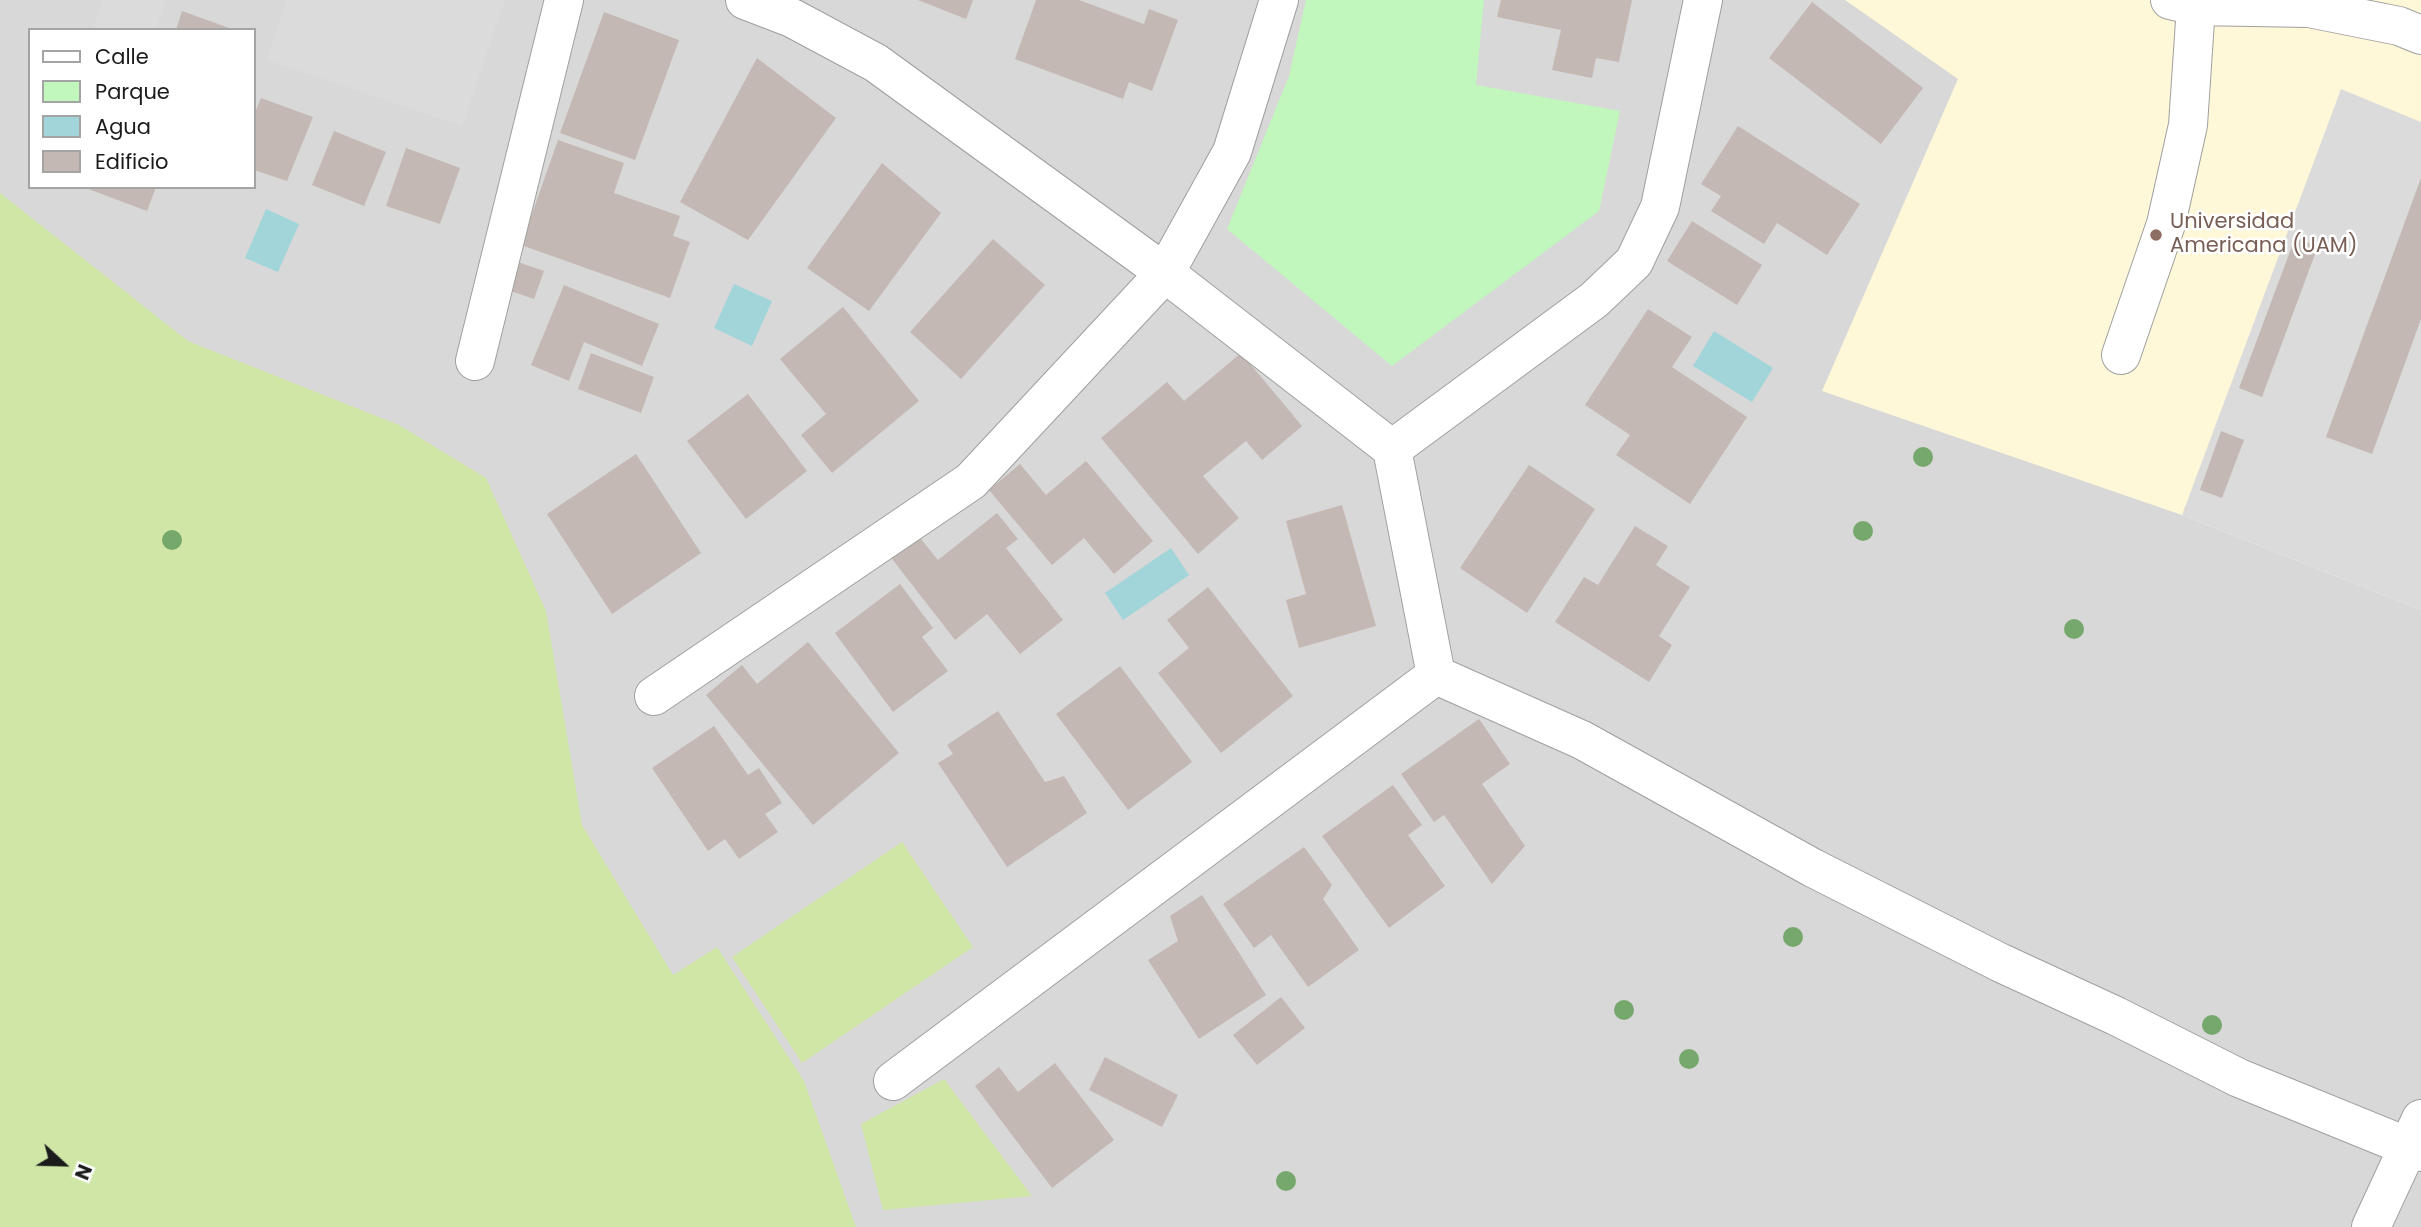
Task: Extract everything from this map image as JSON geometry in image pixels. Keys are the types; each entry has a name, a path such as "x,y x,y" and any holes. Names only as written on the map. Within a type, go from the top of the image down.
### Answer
{"street":[{"path":"475,361 564,0"},
{"path":"745,0 792,18 876,63 1166,272 1392,449 1436,675"},
{"path":"654,696 971,481 1166,272 1232,152 1279,0"},
{"path":"1392,449 1594,300 1633,262 1661,208 1703,0"},
{"path":"2121,355 2166,224 2188,125 2183,3 2309,8 2399,26 2421,35"},
{"path":"893,1081 1436,675"},
{"path":"1436,675 1582,740 1812,868 2000,963 2116,1016 2239,1078 2417,1139 2371,1227"}],"shaded area":[{"path":"0,0 2421,0 2421,1227 0,1227"},
{"path":"102,0 166,0 157,28 93,28"},
{"path":"286,0 505,0 462,126 267,60"},
{"name":"Universidad Americana (UAM)","path":"1845,0 2421,0 2421,610 2182,515 1822,391 1958,79"},
{"path":"2341,89 2421,122 2421,610 2182,515"}],"green space":[{"path":"1306,0 1484,0 1476,85 1620,111 1599,211 1392,366 1227,229 1289,76"},
{"path":"0,193 188,341 399,425 486,478 546,611 582,825 673,975 717,947 804,1081 856,1227 0,1227"},
{"path":"902,842 973,947 802,1063 732,957"},
{"path":"944,1079 1032,1196 883,1210 861,1124"}],"water":[{"path":"266,209 299,224 278,272 245,258"},
{"path":"734,284 772,301 752,346 714,328"},
{"path":"1714,331 1773,368 1752,402 1693,366"},
{"path":"1171,548 1189,575 1123,620 1105,593"}],"building":[{"path":"918,0 973,0 966,19"},
{"path":"1036,0 1079,0 1144,24 1149,9 1178,20 1152,91 1129,82 1123,99 1015,59"},
{"path":"1501,0 1632,0 1619,62 1596,58 1592,78 1552,70 1561,30 1497,17"},
{"path":"1812,2 1923,88 1881,144 1769,58"},
{"path":"182,11 229,28 177,28"},
{"path":"604,12 679,40 635,160 560,133"},
{"path":"757,58 836,118 748,240 680,202"},
{"path":"261,98 313,117 287,181 256,171 256,110"},
{"path":"1738,126 1860,204 1827,255 1777,223 1764,244 1711,211 1721,196 1701,184"},
{"path":"334,131 386,152 364,206 312,185"},
{"path":"558,140 624,163 614,193 680,216 673,236 690,242 670,298 521,245"},
{"path":"406,148 460,168 440,224 386,206"},
{"path":"882,163 941,213 869,311 807,268"},
{"path":"2421,178 2421,319 2372,454 2326,437"},
{"path":"88,189 155,189 147,211"},
{"path":"1692,221 1762,265 1737,305 1667,261"},
{"path":"2295,238 2318,246 2262,397 2239,388"},
{"path":"993,239 1045,285 961,379 910,332"},
{"path":"518,262 544,271 534,299 508,290"},
{"path":"564,285 659,324 642,366 584,342 569,381 531,365"},
{"path":"843,307 919,401 832,473 801,435 826,414 780,359"},
{"path":"1648,309 1692,337 1672,367 1747,417 1690,504 1616,455 1630,435 1585,405"},
{"path":"591,353 654,377 641,413 578,389"},
{"path":"1241,353 1302,426 1262,460 1246,441 1203,476 1239,518 1198,554 1101,438 1167,382 1184,401"},
{"path":"748,394 807,471 746,519 687,441"},
{"path":"2221,431 2244,440 2222,498 2200,490"},
{"path":"636,454 701,553 612,614 547,514"},
{"path":"1086,461 1153,541 1114,574 1084,538 1052,565 989,490 1020,464 1046,495"},
{"path":"1529,465 1595,509 1527,613 1460,568"},
{"path":"1342,505 1376,626 1299,648 1286,600 1306,594 1286,521"},
{"path":"997,513 1018,539 1006,548 1063,620 1020,654 987,614 955,640 889,555 916,533 938,560"},
{"path":"1635,526 1668,546 1656,565 1690,587 1659,636 1672,645 1649,682 1555,622 1584,577 1598,585"},
{"path":"900,584 933,628 922,637 948,671 893,712 835,633"},
{"path":"1208,587 1293,696 1221,753 1158,673 1189,648 1167,620"},
{"path":"808,642 899,753 813,825 706,695 742,665 757,684"},
{"path":"1120,666 1192,762 1128,810 1056,714"},
{"path":"998,711 1045,782 1064,776 1087,813 1007,867 938,763 953,754 947,745"},
{"path":"1479,719 1510,764 1482,784 1525,846 1492,884 1444,815 1434,822 1401,774"},
{"path":"714,726 748,775 759,768 782,803 765,814 778,832 739,859 725,839 708,851 652,768"},
{"path":"1393,785 1422,825 1408,835 1445,886 1389,928 1322,836"},
{"path":"1304,847 1332,885 1323,899 1359,950 1308,987 1271,935 1254,948 1223,904"},
{"path":"1202,895 1266,995 1199,1039 1148,960 1178,941 1170,916"},
{"path":"1281,997 1305,1028 1257,1065 1233,1035"},
{"path":"1105,1057 1178,1095 1162,1127 1089,1090"},
{"path":"1055,1063 1114,1140 1052,1188 975,1086 999,1067 1018,1092"}],"place":[{"name":"Universidad Americana (UAM)","path":"2156,235"}]}
